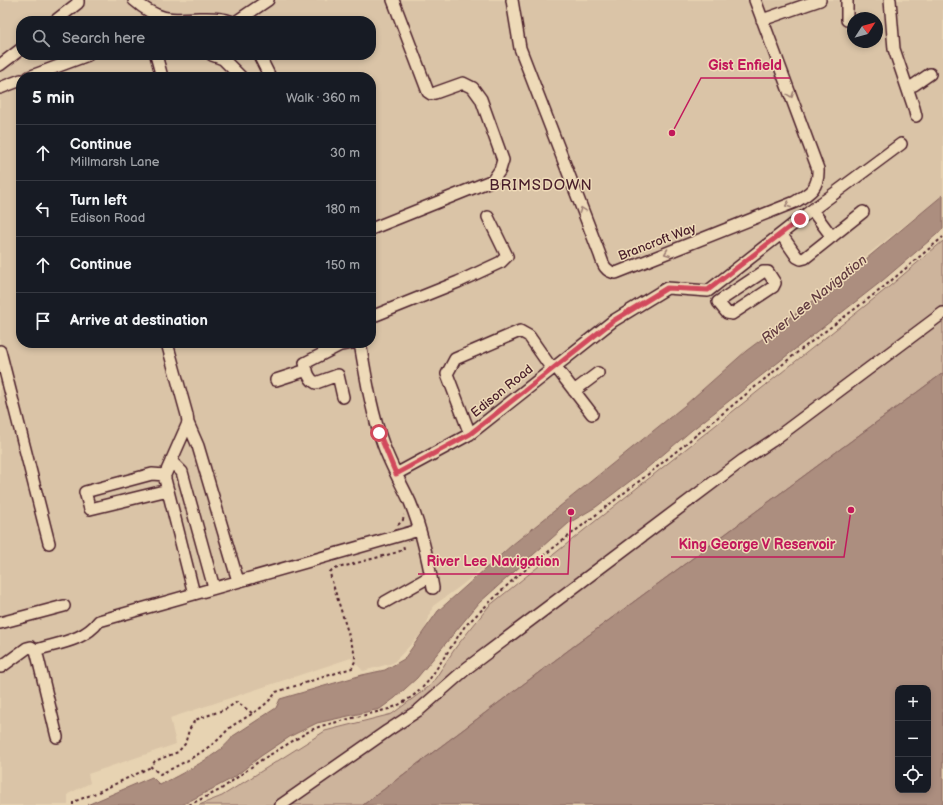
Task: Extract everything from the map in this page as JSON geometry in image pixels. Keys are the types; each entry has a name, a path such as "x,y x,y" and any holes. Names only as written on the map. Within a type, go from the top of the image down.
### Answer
{"street":[{"path":"61,16 78,3 78,0"},
{"path":"134,0 147,11 158,16"},
{"path":"244,16 268,0"},
{"path":"376,227 493,180 500,170 503,160 481,100 473,88 463,83 435,93 431,94 428,92 393,0"},
{"name":"Brancroft Way","path":"512,0 520,48 600,255 606,269 611,273 616,273 630,268 795,202 812,192 818,177 818,169 755,0"},
{"path":"762,20 820,0"},
{"path":"846,20 847,0"},
{"path":"890,0 894,49 916,116"},
{"path":"0,65 16,52"},
{"path":"42,72 75,60"},
{"path":"157,60 161,72"},
{"path":"224,60 236,72"},
{"path":"262,60 268,72"},
{"path":"907,87 914,85 930,74"},
{"path":"0,88 16,82"},
{"path":"718,302 763,272 768,272 775,283 773,287 732,314 727,313 708,290 901,144"},
{"path":"812,210 832,237"},
{"path":"781,234 797,257 801,259 805,258 863,212"},
{"path":"376,315 458,282 501,262 507,256 488,217"},
{"name":"Edison Road","path":"396,474 470,434 613,321 667,288 708,290"},
{"path":"281,805 419,710 467,668 743,460 772,441 943,313"},
{"name":"Edison Road","path":"470,434 448,374 455,359 520,331 529,336 554,367"},
{"path":"168,348 188,423 198,446 238,581"},
{"path":"334,348 305,363 308,376 316,383 338,375 343,397"},
{"path":"361,348 369,396 379,433 409,501 419,530 434,588"},
{"path":"0,351 49,543"},
{"path":"554,367 592,414"},
{"path":"276,380 307,370"},
{"path":"574,391 598,373"},
{"path":"188,423 165,475 165,479 194,594"},
{"path":"171,461 182,472 214,588"},
{"path":"165,475 152,474 85,492 90,509 168,490"},
{"path":"36,650 51,645 59,638 76,633 86,634 94,629 99,622 419,530"},
{"path":"385,602 431,576"},
{"path":"0,623 64,606"},
{"path":"0,667 27,648 31,647 36,650 57,737"}],"path":[{"path":"189,805 220,790 258,762 312,730 321,726 389,709 400,705 410,698 424,687 465,626 516,577 651,472 793,356 880,290 943,237"},
{"path":"151,767 160,774 173,769 218,740 228,729 273,698 276,692 352,668 355,661 353,650 330,572 338,568 398,552 404,549 403,544"},
{"path":"73,805 73,802 96,793 151,767 155,761 178,752 185,744 189,730 195,720 226,709 237,702 252,713"}],"shaded area":[{"path":"0,0 943,0 943,196 746,351 684,406 462,585 433,606 424,631 393,663 363,671 351,658 170,718 176,744 88,774 90,783 68,794 68,805 0,805"},
{"path":"943,195 943,229 882,281 692,430 646,469 596,507 569,523 479,603 417,678 395,698 380,709 317,723 291,736 261,756 233,778 182,805 87,805 152,777 160,785 188,770 220,750 233,736 276,708 280,699 362,675 385,670 404,659 438,611 512,545 684,406 746,351 842,279"},
{"path":"943,241 943,373 574,646 363,805 199,805 222,796 325,731 392,714 431,685 456,647 489,606 890,286"},
{"path":"943,373 943,805 363,805 574,646"}],"place":[{"name":"Gist Enfield","path":"672,133"},
{"name":"King George V Reservoir","path":"851,510"},
{"name":"River Lee Navigation","path":"571,512"}],"district":[{"name":"BRIMSDOWN","path":"541,185"}],"route":[{"path":"379,433 396,474 470,434 613,321 667,288 708,290 800,219"}]}
